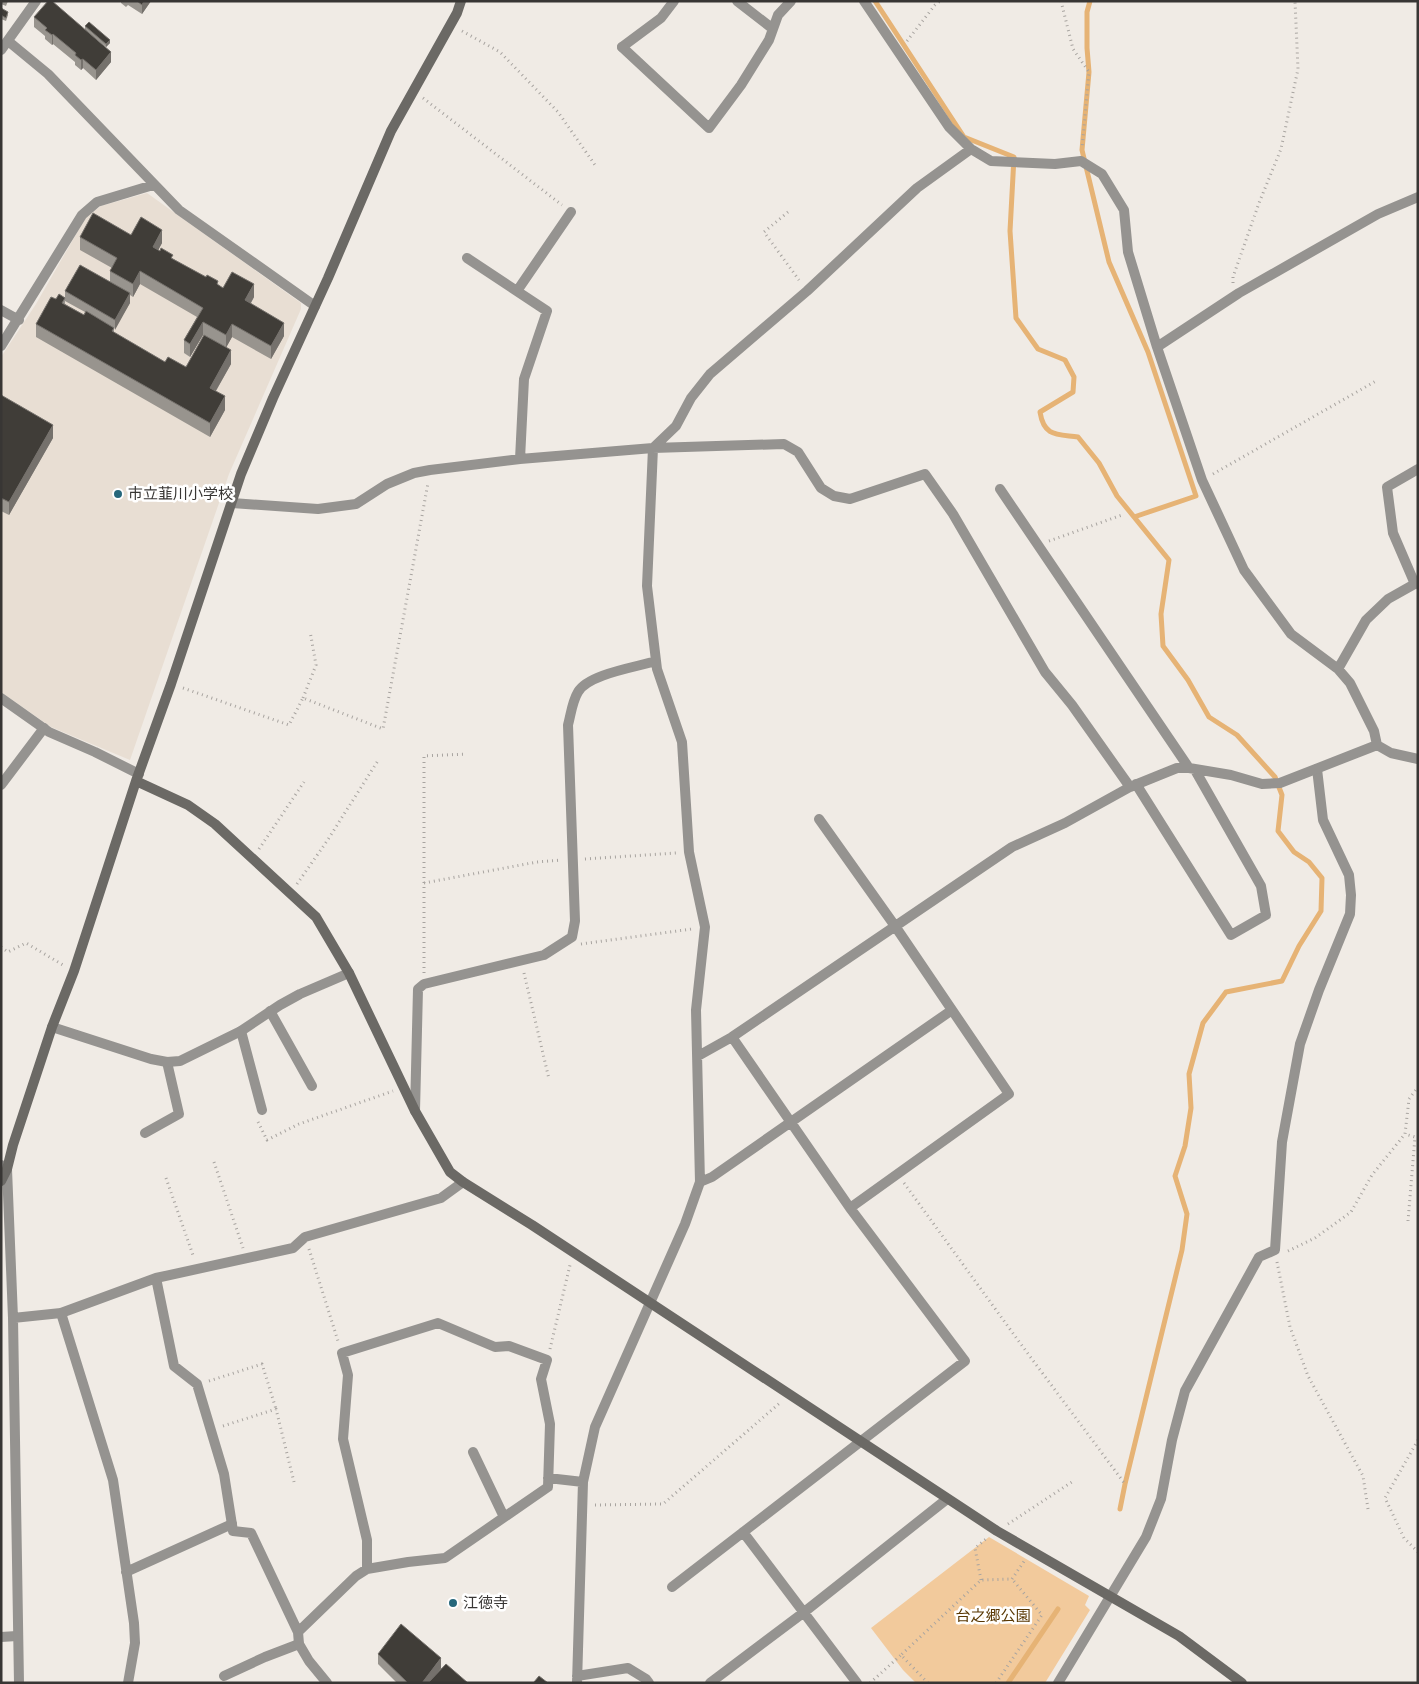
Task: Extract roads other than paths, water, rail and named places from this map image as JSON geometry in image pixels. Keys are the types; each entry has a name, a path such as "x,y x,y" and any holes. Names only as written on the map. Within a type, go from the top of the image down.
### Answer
{"street":[{"path":"36,1 4,45 48,74 178,210 315,306"},
{"path":"1,1181 4,1167 52,1028 74,971 137,778 171,684 244,466 391,131 461,1"},
{"path":"674,1 661,18 622,47 709,128 741,85 769,40 778,15 790,1"},
{"path":"737,1 773,30"},
{"path":"864,1 949,127 971,149 991,161 1055,164 1081,161 1102,174 1124,210 1128,252 1157,347 1202,480 1244,570 1291,634 1338,669 1350,683 1374,731 1377,745"},
{"path":"649,1683 646,1679 628,1668 577,1679 583,1482 595,1428 650,1304 700,1182 696,1010 705,927 689,852 682,742 657,670 647,586 654,448 676,426 691,398 710,374 807,291 917,188 971,149"},
{"path":"1,346 19,320 82,215 97,202 153,185"},
{"path":"1157,347 1234,297 1378,214 1418,197"},
{"path":"517,291 571,212"},
{"path":"467,258 548,311 524,379 520,459"},
{"path":"1,310 19,320"},
{"path":"232,503 318,510 356,504 387,484 414,473 430,470 520,459 654,448 784,444 798,452 821,488 834,496 850,499 924,474 953,514 1045,672 1133,785 1231,935 1266,915 1261,886 1192,769 1000,489"},
{"path":"1338,669 1366,620 1388,599 1416,583 1393,533 1387,487 1418,469"},
{"path":"415,1111 418,989 424,984 544,955 572,937 575,921 568,725 573,705 579,690 590,681 604,675 656,662"},
{"path":"1,698 44,728 95,752 137,778 198,811 253,858 316,917 349,973 415,1111 450,1172 997,1531 1179,1636 1242,1683"},
{"path":"1,785 44,728"},
{"path":"698,1056 732,1037 1012,847 1065,823 1133,785 1177,768 1231,774 1262,784 1280,783 1377,745 1391,752 1418,759"},
{"path":"1058,1683 1146,1537 1160,1499 1172,1440 1185,1391 1259,1258 1265,1253 1275,1250 1282,1142 1300,1044 1319,990 1350,914 1349,874 1323,820 1317,769"},
{"path":"819,819 895,926 1009,1094 850,1208"},
{"path":"52,1028 150,1059 167,1062 180,1061 241,1031 300,994 349,973"},
{"path":"700,1182 712,1178 952,1010"},
{"path":"270,1012 312,1086"},
{"path":"241,1031 259,1113"},
{"path":"672,1587 965,1361 850,1208 732,1037"},
{"path":"145,1134 180,1114 167,1062"},
{"path":"4,1167 13,1318 19,1683"},
{"path":"13,1318 61,1313 156,1278 293,1248 305,1237 442,1198 463,1182"},
{"path":"156,1278 174,1366 197,1384 224,1474 233,1531 251,1533 298,1632 299,1644 309,1661 327,1683"},
{"path":"61,1313 112,1480 135,1643 128,1683"},
{"path":"298,1632 356,1576 367,1569 445,1558 548,1487 550,1424 541,1379 547,1360 509,1346 495,1347 438,1323 342,1353 348,1375 343,1439 367,1540 367,1569"},
{"path":"473,1452 504,1517"},
{"path":"548,1478 583,1482"},
{"path":"710,1683 947,1499"},
{"path":"126,1572 232,1524"},
{"path":"742,1532 857,1683"},
{"path":"1,1638 18,1636"},
{"path":"224,1676 299,1644"}],"waterway":[{"path":"875,1 964,137 1014,157 1010,231 1016,318 1038,349 1065,360 1074,377 1073,392 1040,412 1042,420 1048,430 1053,433 1078,437 1099,463 1117,496 1169,560 1161,614 1163,646 1188,680 1209,717 1237,735 1275,777 1282,795 1278,831 1294,852 1309,862 1322,878 1321,911 1299,946 1282,981 1226,992 1203,1023 1189,1074 1191,1108 1185,1146 1175,1176 1187,1214 1182,1250 1120,1509"},
{"path":"1090,1 1087,12 1089,72 1082,150 1109,262 1148,352 1196,496 1134,517"},
{"path":"1008,1683 1058,1609"}],"place":[{"name":"市立韮川小学校","path":"118,494"},
{"name":"江徳寺","path":"453,1603"}],"park label":[{"name":"台之郷公園","path":"993,1616"}]}
